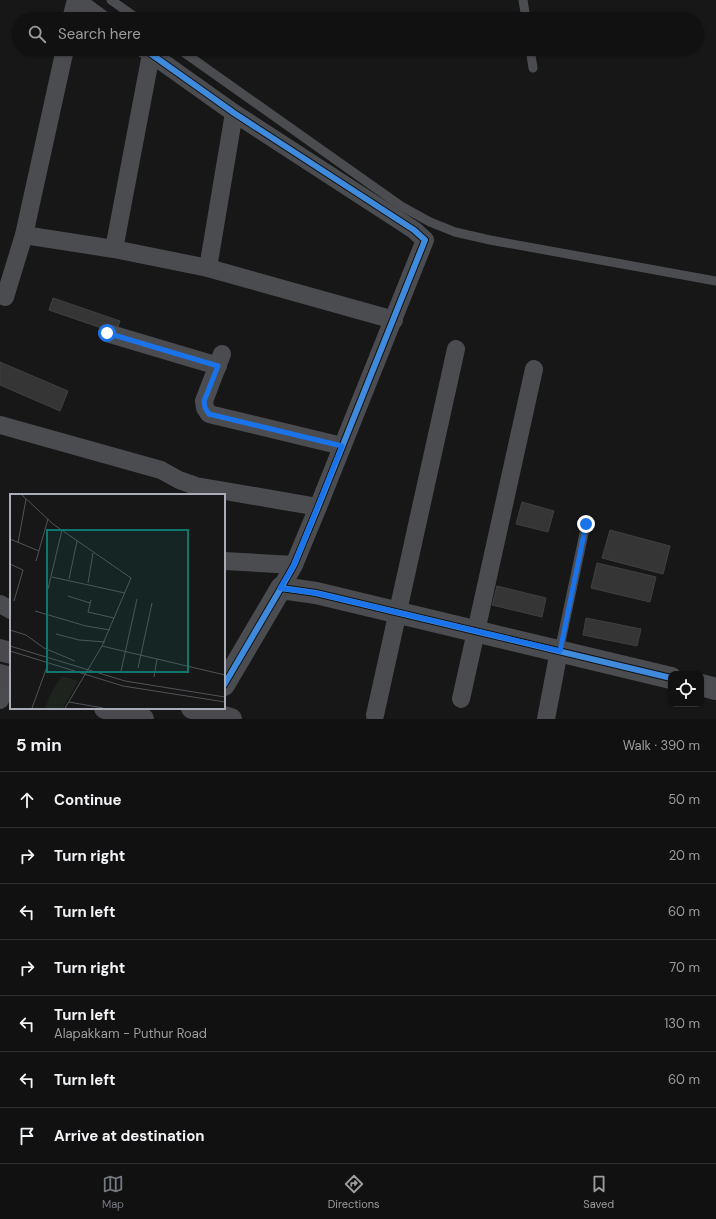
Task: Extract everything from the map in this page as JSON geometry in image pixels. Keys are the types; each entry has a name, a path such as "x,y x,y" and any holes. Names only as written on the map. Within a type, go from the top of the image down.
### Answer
{"main road":[{"path":"0,650 10,653"},
{"path":"108,709 143,719"},
{"path":"204,712 231,719"}],"street":[{"path":"73,12 76,0 92,12"},
{"path":"5,297 24,235 63,56"},
{"path":"114,250 146,56"},
{"path":"153,56 234,113 414,230 425,240 294,565 225,683"},
{"path":"208,268 234,113"},
{"path":"24,235 208,268 394,320"},
{"path":"107,333 220,360 204,401 205,408 209,414 342,446"},
{"path":"375,715 456,349"},
{"path":"461,699 534,369"},
{"path":"0,425 161,470 179,480 196,486 318,507"},
{"path":"225,561 294,565"},
{"path":"280,588 316,593 668,677"},
{"path":"0,604 10,609"},
{"path":"546,719 560,651"},
{"path":"0,700 6,677"},
{"path":"704,686 716,688"}],"lane":[{"path":"111,0 128,12"},
{"path":"522,0 525,12"},
{"path":"190,56 401,206 430,222 455,232 490,240 716,282"},
{"path":"531,56 534,68"},
{"path":"560,651 586,524"}],"building":[{"path":"53,298 120,321 116,333 49,310"},
{"path":"0,362 68,391 60,411 0,385"},
{"path":"522,502 554,511 548,532 516,524"},
{"path":"610,530 670,546 663,574 602,558"},
{"path":"597,563 656,577 650,602 591,588"},
{"path":"497,586 546,598 542,617 492,605"},
{"path":"586,618 641,629 637,646 583,635"}],"cycle path":[{"path":"154,56 234,113 414,230 425,240 318,507 294,565 281,588"},
{"path":"225,683 281,588 316,593 668,677"}],"route":[{"path":"107,333 218,366 204,401 205,408 209,414 342,446 294,565 280,588 316,593 560,651 586,524"}]}
